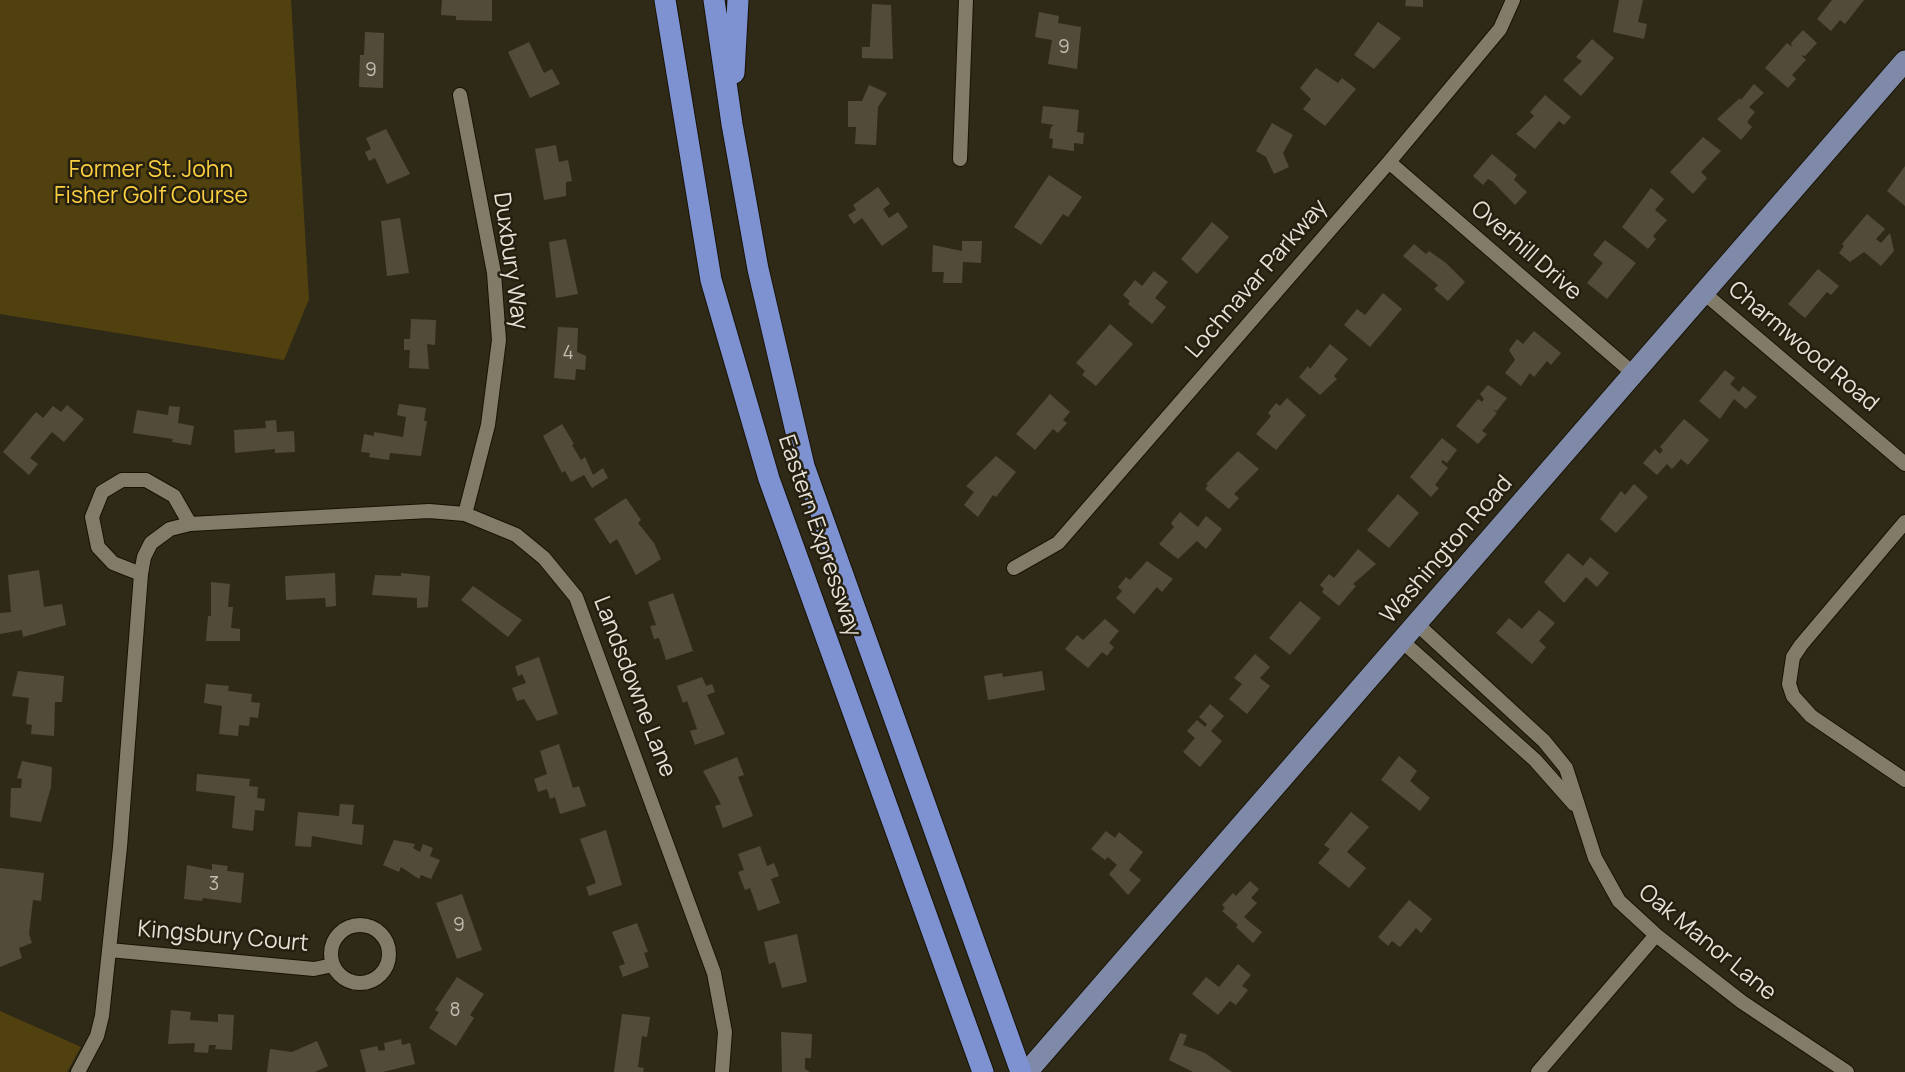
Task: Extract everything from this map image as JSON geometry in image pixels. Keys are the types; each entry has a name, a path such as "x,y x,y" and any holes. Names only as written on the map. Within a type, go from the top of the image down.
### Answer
{"highway":[{"name":"Eastern Expressway","path":"715,0 732,124 758,269 804,466 1021,1072"},
{"path":"732,124 738,0"},
{"name":"Eastern Expressway","path":"664,5 711,280 769,479 983,1072"}],"main road":[{"name":"Washington Road","path":"1027,1072 1418,625 1905,61"}],"street":[{"path":"960,159 966,0"},
{"name":"Lochnavar Parkway","path":"1014,568 1058,543 1390,162 1500,29 1513,0"},
{"name":"Duxbury Way","path":"460,95 494,273 499,340 488,425 465,514"},
{"name":"Overhill Drive","path":"1390,162 1634,374"},
{"name":"Charmwood Road","path":"1704,293 1905,464"},
{"path":"141,574 113,563 98,547 92,517 103,492 122,480 146,480 174,496 190,524"},
{"name":"Landsdowne Lane","path":"78,1072 97,1036 102,1016 144,557 156,538 170,529 190,524 429,511 465,514 500,527 530,546 556,570 583,611 714,973 725,1032 722,1072"},
{"path":"1905,522 1801,645 1793,657 1788,684 1793,696 1811,716 1905,780"},
{"name":"Oak Manor Lane","path":"1418,625 1544,741 1566,768 1603,876 1619,901 1656,935 1742,1002 1808,1049 1847,1072"},
{"name":"Oak Manor Lane","path":"1403,642 1535,760 1582,814"},
{"name":"Kingsbury Court","path":"369,925 377,930 388,944 388,964 375,980 366,983 346,980 333,965 331,956 335,938 350,926 369,925"},
{"path":"1538,1072 1656,935"},
{"name":"Kingsbury Court","path":"109,950 314,968 333,965"}],"green space":[{"name":"Former St. John Fisher Golf Course","path":"0,0 291,0 309,299 284,360 0,314"},
{"path":"0,1011 81,1047 67,1072 0,1072"}],"building":[{"path":"442,0 492,0 492,21 456,20 456,16 441,15"},
{"path":"1406,0 1423,0 1423,7 1405,6"},
{"path":"1619,0 1643,0 1638,22 1647,24 1644,39 1613,32"},
{"path":"1832,0 1864,0 1845,24 1840,20 1831,31 1817,19"},
{"path":"872,4 891,5 893,59 862,58 862,47 870,47"},
{"path":"1039,12 1059,16 1058,23 1081,27 1077,69 1048,64 1052,40 1035,37"},
{"path":"1378,22 1401,38 1374,69 1354,55"},
{"path":"1803,30 1817,43 1805,56 1801,55 1806,60 1792,75 1796,79 1788,88 1765,68 1787,43 1792,47 1791,43"},
{"path":"365,32 384,33 383,88 359,87 360,55 364,55"},
{"path":"1592,39 1614,58 1581,96 1563,80 1582,61 1576,57"},
{"path":"529,42 544,73 552,69 560,84 530,98 508,52"},
{"path":"1316,68 1338,83 1342,78 1356,89 1325,126 1303,109 1311,99 1300,88"},
{"path":"1754,84 1764,93 1749,107 1755,112 1747,122 1752,127 1741,140 1717,119 1740,98 1741,100"},
{"path":"869,85 887,93 878,107 876,145 855,144 856,127 848,127 848,101 862,101"},
{"path":"1545,95 1571,117 1564,125 1559,121 1535,149 1516,134 1534,116 1530,112"},
{"path":"1043,106 1079,110 1077,132 1084,133 1083,144 1074,143 1074,151 1052,148 1053,139 1049,138 1054,125 1041,123"},
{"path":"1272,123 1293,135 1283,153 1289,167 1274,174 1266,157 1256,151"},
{"path":"386,129 410,174 387,184 375,158 369,161 365,152 371,149 366,138"},
{"path":"1703,137 1721,151 1701,172 1707,178 1693,194 1670,172"},
{"path":"556,145 559,162 568,160 572,181 566,182 566,196 544,200 535,149"},
{"path":"1492,154 1517,175 1514,180 1527,192 1515,205 1493,182 1488,179 1483,185 1473,176"},
{"path":"1905,166 1905,206 1887,191"},
{"path":"1049,175 1082,197 1068,217 1063,214 1041,245 1014,227"},
{"path":"878,187 890,204 883,209 889,218 898,212 908,227 882,246 862,218 854,224 848,215 856,210 853,205"},
{"path":"1651,188 1664,199 1655,210 1667,220 1653,236 1656,239 1648,249 1622,227"},
{"path":"1867,214 1885,229 1876,239 1881,243 1890,233 1894,251 1881,266 1864,252 1850,262 1839,253 1844,246 1842,244"},
{"path":"400,218 409,273 387,276 381,221"},
{"path":"1212,222 1229,237 1197,274 1181,259"},
{"path":"566,239 578,294 556,298 549,242"},
{"path":"1605,240 1636,263 1607,299 1587,283 1603,263 1593,255"},
{"path":"962,241 982,241 981,263 963,262 962,283 943,283 944,272 932,272 933,245 962,251"},
{"path":"1414,244 1426,254 1429,251 1446,263 1465,282 1448,301 1434,289 1438,285 1403,256"},
{"path":"1818,269 1839,286 1831,295 1827,292 1805,318 1788,304"},
{"path":"1154,271 1168,282 1155,298 1166,307 1152,324 1128,304 1130,301 1123,295 1135,280 1142,286"},
{"path":"1383,293 1402,309 1370,347 1344,325 1357,309 1365,315"},
{"path":"411,319 436,320 435,345 427,344 429,369 409,368 410,350 404,350 404,339 410,339"},
{"path":"1110,324 1133,344 1096,386 1082,375 1085,371 1076,363"},
{"path":"558,327 578,328 577,352 586,356 585,370 576,369 575,380 554,378"},
{"path":"1534,331 1561,353 1551,365 1547,361 1534,377 1530,373 1521,386 1505,373 1515,360 1509,350 1517,339 1523,344"},
{"path":"1330,344 1348,359 1334,376 1337,379 1320,395 1299,377 1308,366 1310,369"},
{"path":"1725,370 1735,378 1730,384 1739,392 1743,386 1757,397 1746,409 1734,399 1720,419 1699,401"},
{"path":"1488,385 1507,398 1497,411 1493,410 1497,413 1482,431 1487,434 1478,444 1456,426 1478,399 1482,402 1484,399 1480,394"},
{"path":"1050,394 1070,412 1063,420 1067,423 1058,433 1053,429 1035,450 1016,434"},
{"path":"1287,398 1306,415 1276,450 1256,434 1271,416 1268,413 1276,403 1280,406"},
{"path":"399,404 426,408 424,421 427,421 421,456 390,453 389,460 369,457 370,453 361,452 364,434 374,436 374,432 403,437 406,417 397,415"},
{"path":"67,405 84,419 64,442 52,432 30,458 38,464 29,475 3,452 36,412 43,418 53,406 61,412"},
{"path":"169,406 180,407 178,423 194,426 191,445 172,442 173,439 133,433 137,410 168,415"},
{"path":"1684,419 1709,440 1688,465 1681,459 1672,469 1667,464 1657,475 1643,463 1655,449 1660,454 1663,450 1660,447"},
{"path":"276,420 277,432 294,431 295,452 275,453 275,449 235,453 234,430 266,428 265,421"},
{"path":"562,424 581,460 585,457 593,475 603,468 608,478 592,488 584,475 571,482 565,471 562,473 543,436"},
{"path":"1442,438 1457,450 1447,463 1443,460 1441,462 1448,468 1435,485 1439,488 1431,497 1410,477"},
{"path":"1238,451 1259,469 1234,494 1239,498 1229,509 1205,489 1208,485 1206,484"},
{"path":"996,456 1016,472 996,497 993,495 978,517 964,505 974,492 966,486"},
{"path":"1634,484 1648,497 1616,533 1600,519 1621,491 1625,495"},
{"path":"1398,494 1419,513 1389,548 1367,530"},
{"path":"626,498 661,559 636,575 617,539 610,544 594,519"},
{"path":"1180,512 1198,527 1206,516 1222,529 1206,549 1197,541 1178,559 1159,544 1174,527 1171,523"},
{"path":"1358,549 1376,564 1353,584 1356,586 1339,606 1322,592 1324,589 1320,585 1329,574 1334,578"},
{"path":"1568,553 1583,566 1590,557 1609,573 1597,587 1586,577 1564,603 1544,582"},
{"path":"1147,561 1173,579 1162,592 1157,587 1134,614 1116,598 1122,591 1118,587 1126,577 1130,580"},
{"path":"39,570 44,607 62,604 66,625 23,637 22,630 0,634 0,613 11,612 8,575"},
{"path":"335,573 336,606 326,607 325,598 286,600 285,576"},
{"path":"401,573 430,576 428,607 417,608 417,598 372,595 375,575 401,576"},
{"path":"211,582 230,584 228,607 233,607 231,628 240,629 240,641 206,641 208,616 211,616"},
{"path":"473,586 522,620 508,637 461,600"},
{"path":"673,593 693,651 666,660 659,638 654,639 650,626 656,625 648,602"},
{"path":"1300,601 1321,618 1290,655 1269,638"},
{"path":"1539,610 1555,623 1539,641 1546,647 1532,664 1496,633 1509,618 1522,629"},
{"path":"1105,619 1119,631 1109,643 1114,647 1107,656 1102,652 1088,668 1065,649 1077,635 1083,640"},
{"path":"1255,654 1270,667 1260,678 1270,686 1247,714 1229,699 1242,684 1234,678"},
{"path":"539,657 558,714 537,721 524,699 517,701 512,688 526,683 522,674 518,676 515,666"},
{"path":"18,671 64,676 62,702 55,702 54,736 31,734 32,725 26,724 29,698 12,696"},
{"path":"1042,671 1045,690 988,700 984,676 1002,673 1003,677"},
{"path":"702,677 706,686 712,684 715,692 707,695 725,734 695,745 690,731 697,729 687,701 683,703 677,686"},
{"path":"206,684 229,686 228,691 252,694 251,702 260,703 258,718 250,717 249,726 239,725 238,736 219,734 222,706 204,703"},
{"path":"1210,704 1224,716 1211,731 1222,741 1200,767 1183,752 1195,738 1187,731 1197,720 1205,727 1207,724 1199,717"},
{"path":"559,744 573,788 579,786 586,806 560,814 555,797 550,799 547,789 538,792 534,779 547,774 540,751"},
{"path":"1399,756 1417,771 1410,781 1430,798 1420,811 1381,780"},
{"path":"737,757 744,775 738,777 753,816 723,828 715,806 721,804 703,771"},
{"path":"22,761 52,767 51,787 41,822 10,817 11,788 21,788 22,779 17,778"},
{"path":"197,774 250,779 249,786 258,787 257,798 265,799 264,811 255,810 253,831 232,828 235,796 196,791"},
{"path":"340,804 354,805 352,824 364,825 362,845 312,836 311,847 295,846 298,812 339,816"},
{"path":"1351,812 1369,827 1347,852 1366,868 1349,888 1318,863 1330,849 1324,845"},
{"path":"606,830 622,885 589,896 586,887 596,883 580,839"},
{"path":"1106,831 1115,838 1119,832 1143,852 1129,870 1141,880 1128,895 1109,874 1117,865 1091,849"},
{"path":"394,840 415,844 413,848 420,852 423,844 433,848 430,856 440,860 431,879 421,875 419,879 401,867 399,872 383,865"},
{"path":"760,846 767,866 774,863 779,876 771,879 780,903 758,911 750,888 745,890 738,872 744,870 738,854"},
{"path":"212,864 228,866 227,871 244,873 241,903 203,898 202,901 184,899 187,865 212,870"},
{"path":"0,868 44,873 41,901 33,900 29,934 32,943 19,948 22,958 0,967"},
{"path":"1250,881 1259,889 1251,898 1257,903 1244,917 1262,932 1253,943 1222,911 1225,908 1222,905 1233,893 1236,896"},
{"path":"462,894 482,950 457,959 436,903"},
{"path":"1409,900 1432,919 1421,933 1416,928 1400,947 1392,941 1388,946 1378,937"},
{"path":"637,923 648,952 644,953 649,967 623,977 619,966 625,964 612,932"},
{"path":"797,934 807,982 782,988 775,962 769,964 764,942"},
{"path":"1238,964 1251,975 1242,986 1248,990 1236,1005 1230,1001 1218,1015 1192,994 1206,977 1219,987"},
{"path":"457,977 484,994 470,1015 474,1018 456,1046 429,1028 439,1012 435,1010"},
{"path":"171,1010 191,1012 190,1020 218,1022 218,1014 234,1015 232,1050 215,1049 216,1045 209,1045 208,1053 194,1052 195,1043 168,1044"},
{"path":"622,1014 650,1017 647,1037 642,1036 638,1067 644,1068 643,1072 614,1072"},
{"path":"781,1032 812,1034 811,1058 805,1058 805,1069 810,1072 782,1072"},
{"path":"1180,1033 1187,1035 1183,1045 1205,1053 1232,1072 1193,1072 1169,1060"},
{"path":"401,1039 402,1045 410,1043 415,1064 383,1072 366,1072 360,1050 377,1046 379,1051 385,1050 384,1043"},
{"path":"317,1041 328,1066 315,1072 267,1072 270,1049 292,1052"}]}
